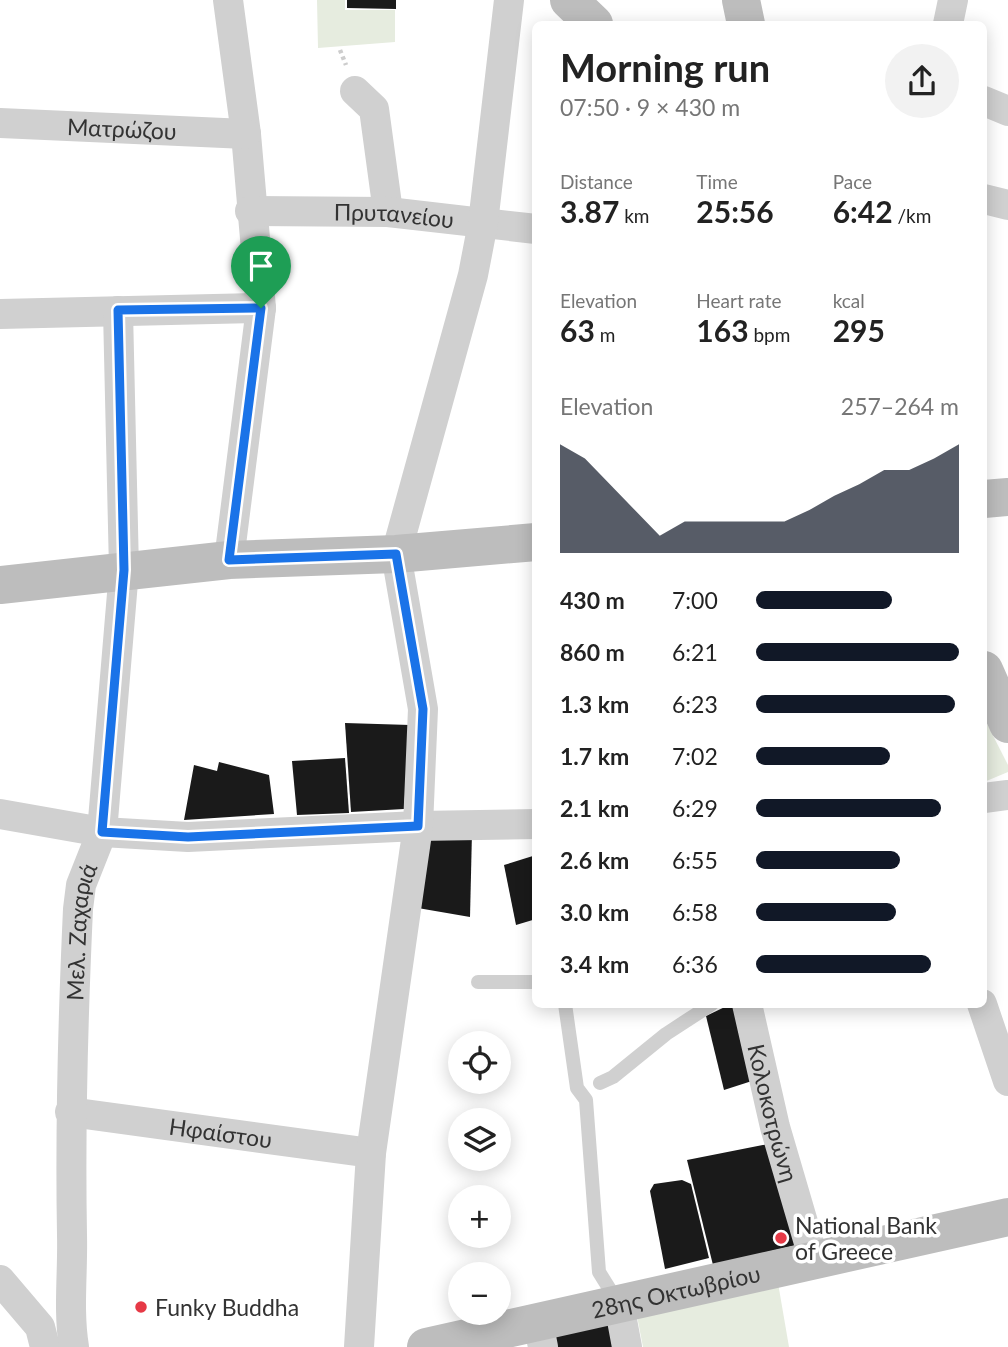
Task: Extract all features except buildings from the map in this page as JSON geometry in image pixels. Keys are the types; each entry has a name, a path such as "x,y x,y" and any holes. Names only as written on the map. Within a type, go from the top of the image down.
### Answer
{"street":[{"path":"228,0 246,134 250,211 261,308 229,560"},
{"path":"359,1347 371,1153 418,826 423,709 396,554 474,275 483,223 509,0"},
{"path":"569,0 591,21"},
{"path":"741,0 745,21"},
{"path":"949,21 953,0"},
{"path":"355,91 374,109 388,212"},
{"path":"987,103 1008,111"},
{"name":"Ματρώζου","path":"0,123 246,134"},
{"path":"987,200 1008,205"},
{"name":"Πρυτανείου","path":"250,211 388,212 532,229"},
{"path":"0,314 261,308"},
{"name":"Μελ. Ζαχαριά","path":"72,1333 70,1112 78,909 81,885 102,832 124,570 118,310"},
{"path":"987,499 1008,497"},
{"path":"0,585 229,560 396,554 532,542"},
{"path":"987,676 1005,713"},
{"path":"987,798 1008,795"},
{"path":"0,814 102,832 188,837 418,826 532,824"},
{"name":"Κολοκοτρώνη","path":"748,1008 775,1127 814,1260"},
{"path":"983,1008 1008,1081"},
{"name":"Ηφαίστου","path":"70,1112 371,1153"},
{"name":"28ης Οκτωβρίου","path":"426,1347 540,1334 619,1304 1008,1217"},
{"path":"0,1280 42,1337 72,1333"},
{"path":"619,1304 628,1347"}],"lane":[{"path":"478,982 532,982"},
{"path":"566,1008 577,1088 586,1100 599,1272 619,1304"},
{"path":"600,1083 613,1077 666,1034 706,1008"}],"shaded area":[{"path":"317,0 345,0 345,10 395,10 395,42 318,48"},
{"path":"987,724 1008,765 1008,772 987,781"},
{"path":"778,1283 789,1347 643,1347 636,1311"}],"place":[{"name":"National Bank of Greece","path":"781,1238"},
{"name":"Funky Buddha","path":"141,1307"}],"route":[{"path":"261,308 229,560 396,554 423,709 418,826 188,837 102,832 124,570 118,310 261,308"}]}
